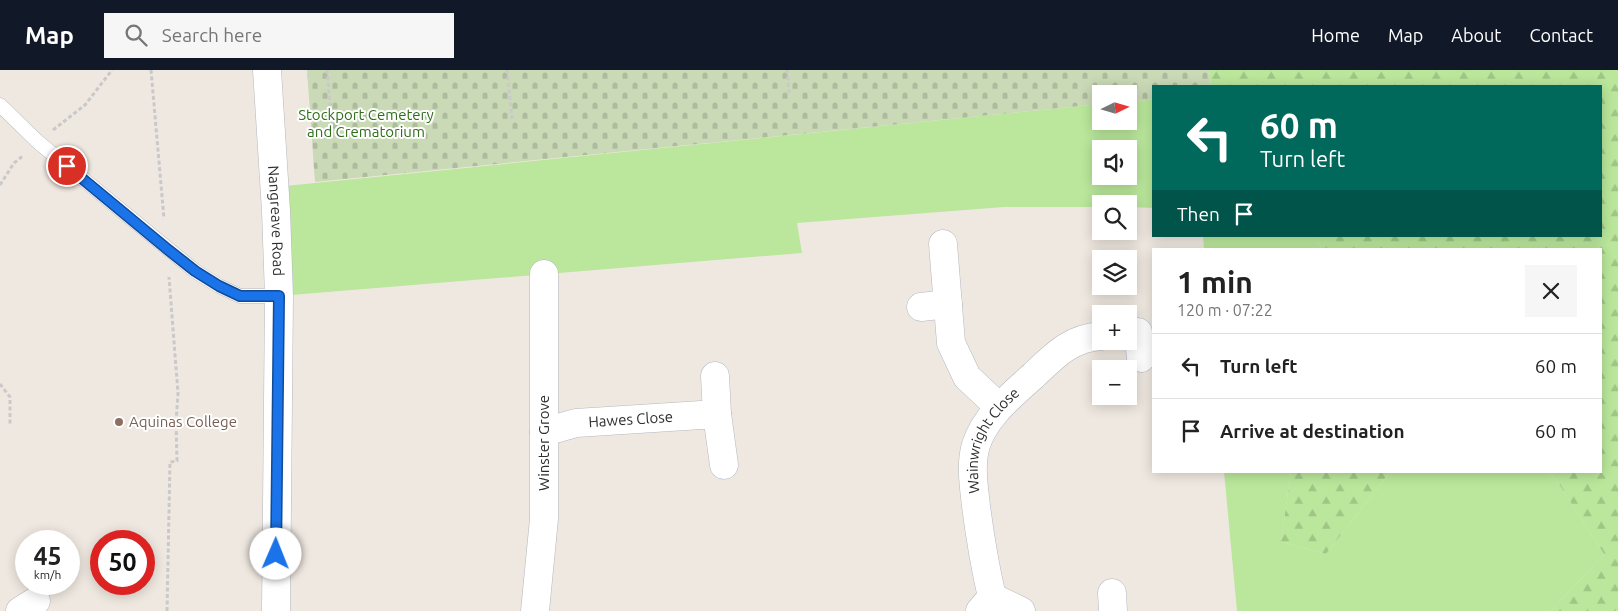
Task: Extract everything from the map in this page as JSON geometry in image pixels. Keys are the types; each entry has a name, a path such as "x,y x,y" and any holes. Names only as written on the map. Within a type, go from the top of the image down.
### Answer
{"street":[{"name":"Nangreave Road","path":"267,70 276,211 279,296 276,611"},
{"path":"943,244 950,343 967,377 999,407"},
{"name":"Winster Grove","path":"536,611 544,519 544,274"},
{"path":"921,307 948,304"},
{"name":"Wainwright Close","path":"986,604 974,487 973,464 976,445 999,407 1055,354 1074,342 1092,336"},
{"path":"715,376 717,414 724,465"},
{"name":"Hawes Close","path":"544,432 576,423 717,414"},
{"path":"986,604 1020,611"}],"lane":[{"path":"0,106 38,142 166,248 211,281 240,296 279,296"}],"path":[{"path":"151,70 178,393 176,423 177,461 170,462 167,611"},
{"path":"326,70 333,137"},
{"path":"507,70 512,119"},
{"path":"787,70 789,93"},
{"path":"0,384 10,397 10,424"}],"green space":[{"name":"Stockport Cemetery and Crematorium","path":"307,70 1209,70 1211,85 1152,85 1152,99 1138,101 1138,85 1092,85 1092,105 315,182"},
{"path":"1209,70 1618,70 1618,611 1551,611 1604,554 1557,481 1549,473 1602,473 1602,248 1321,248 1315,237 1602,237 1602,85 1211,85"},
{"path":"1152,99 1152,208 1137,207 1137,195 1092,195 1092,207 1004,207 797,223 802,253 279,296 275,187 1092,105 1092,130 1138,130 1138,101"},
{"path":"1203,237 1315,237 1321,248 1204,248"},
{"path":"1224,473 1291,473 1281,542 1326,554 1389,473 1549,473 1557,481 1604,554 1551,611 1237,611"},
{"path":"1291,473 1389,473 1326,554 1281,542"}],"place":[{"name":"Aquinas College","path":"119,422"}],"route":[{"path":"67,166 195,271 219,286 240,296 279,296 276,554"}]}
